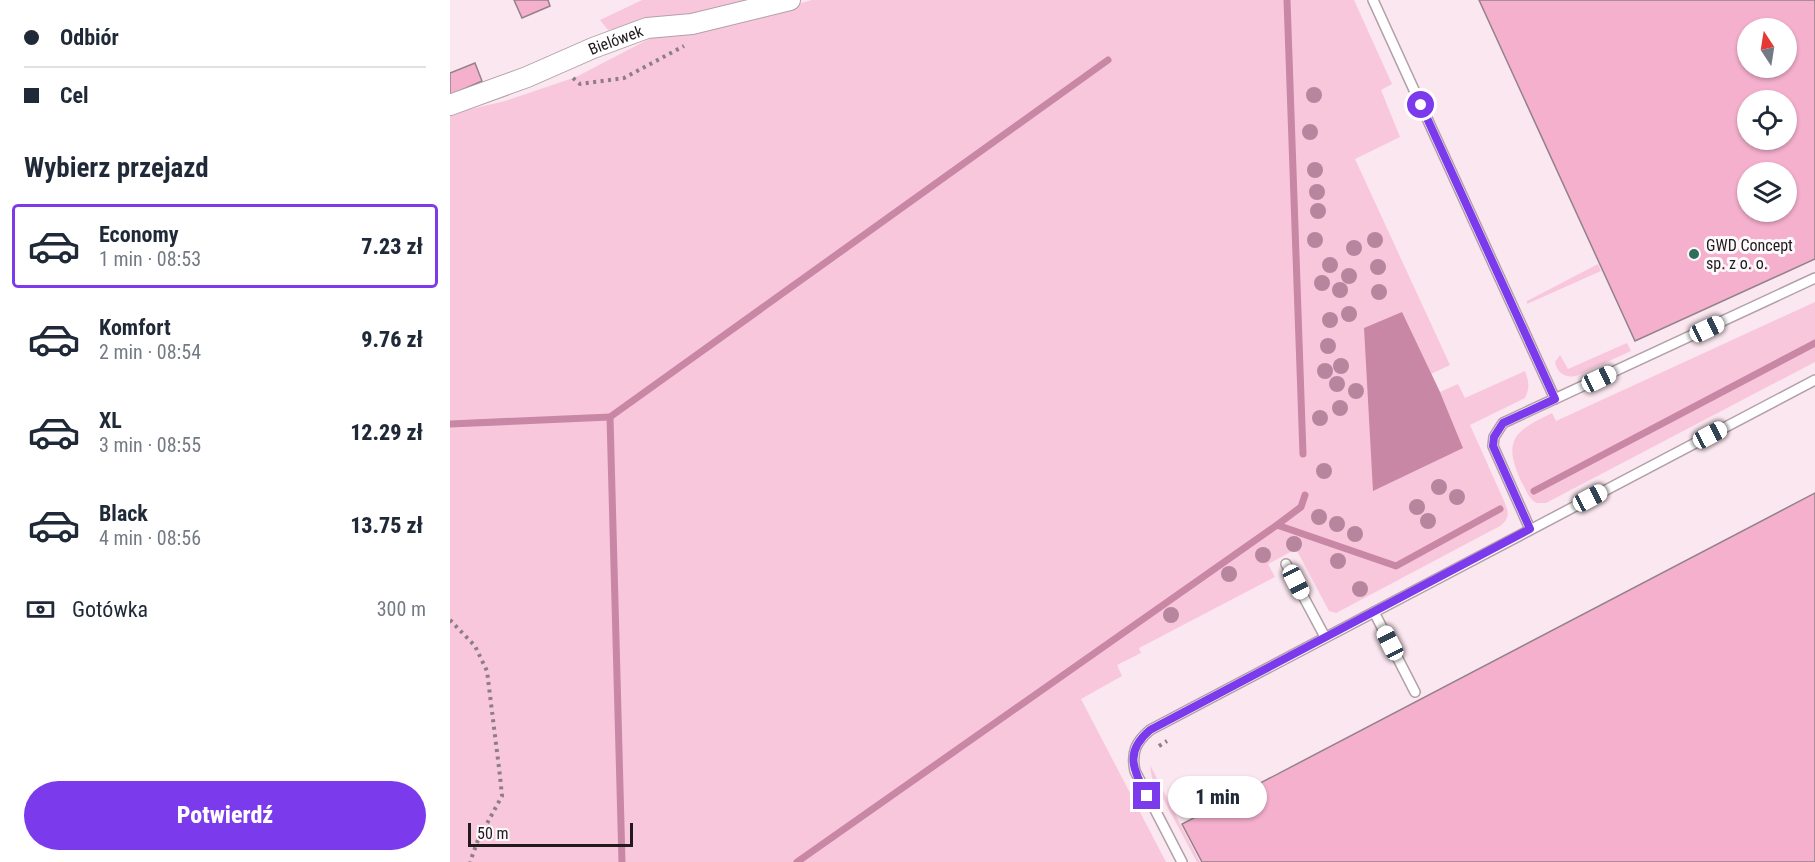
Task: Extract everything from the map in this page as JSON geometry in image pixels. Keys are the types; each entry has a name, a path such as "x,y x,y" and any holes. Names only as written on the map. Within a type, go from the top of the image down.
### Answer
{"street":[{"name":"Bielówek","path":"450,105 647,28 692,24 789,0"}],"lane":[{"path":"1373,0 1555,399"},
{"path":"1530,529 1493,446 1494,437 1503,423 1815,279"},
{"path":"1182,862 1136,776 1133,755 1139,740 1160,724 1815,380"},
{"path":"1286,564 1325,638"},
{"path":"1374,612 1415,692"}],"path":[{"path":"556,65 580,84 624,78 692,42"},
{"path":"450,620 475,646 487,671 502,796 478,840 470,862"}],"shaded area":[{"path":"642,0 764,0 608,30 600,20"},
{"path":"812,0 1354,0 1392,84 1381,90 1400,137 1355,159 1450,365 1431,374 1402,312 1463,448 1440,392 1458,384 1465,398 1525,371 1528,388 1525,398 1470,425 1506,505 1507,518 1500,526 1336,613 1329,611 1296,549 1268,564 1275,577 1139,648 1141,653 1117,665 1122,676 1081,699 1166,862 450,862 450,114 505,101 576,77 649,39 672,33 701,31"},
{"path":"1598,264 1601,271 1527,304 1527,301"},
{"path":"1815,302 1815,362 1546,503 1537,503 1529,496 1515,467 1513,446 1521,431 1529,425 1552,413 1556,421"},
{"path":"1402,312 1440,392 1463,448 1373,491 1364,328"},
{"path":"1627,343 1631,351 1576,376 1562,374 1556,366 1555,362 1560,355 1568,369"},
{"path":"1150,765 1200,862 1197,862 1152,778"}],"building":[{"path":"514,0 548,0 550,6 522,18"},
{"path":"1479,0 1815,0 1815,259 1635,341"},
{"path":"475,63 482,81 450,95 450,73"},
{"path":"1815,493 1815,862 1202,862 1182,824"}],"waterway":[{"path":"1287,0 1303,454"},
{"path":"622,862 610,417 1108,60"},
{"path":"1534,491 1815,343"},
{"path":"450,424 610,417"},
{"path":"1277,525 1301,507 1305,495"},
{"path":"797,862 1277,525 1396,566 1500,509"}],"place":[{"name":"GWD Concept sp. z o. o.","path":"1694,254"}],"route":[{"path":"1147,796 1136,776 1133,755 1141,737 1150,730 1530,529 1493,446 1494,437 1503,423 1555,399 1421,105"}]}
